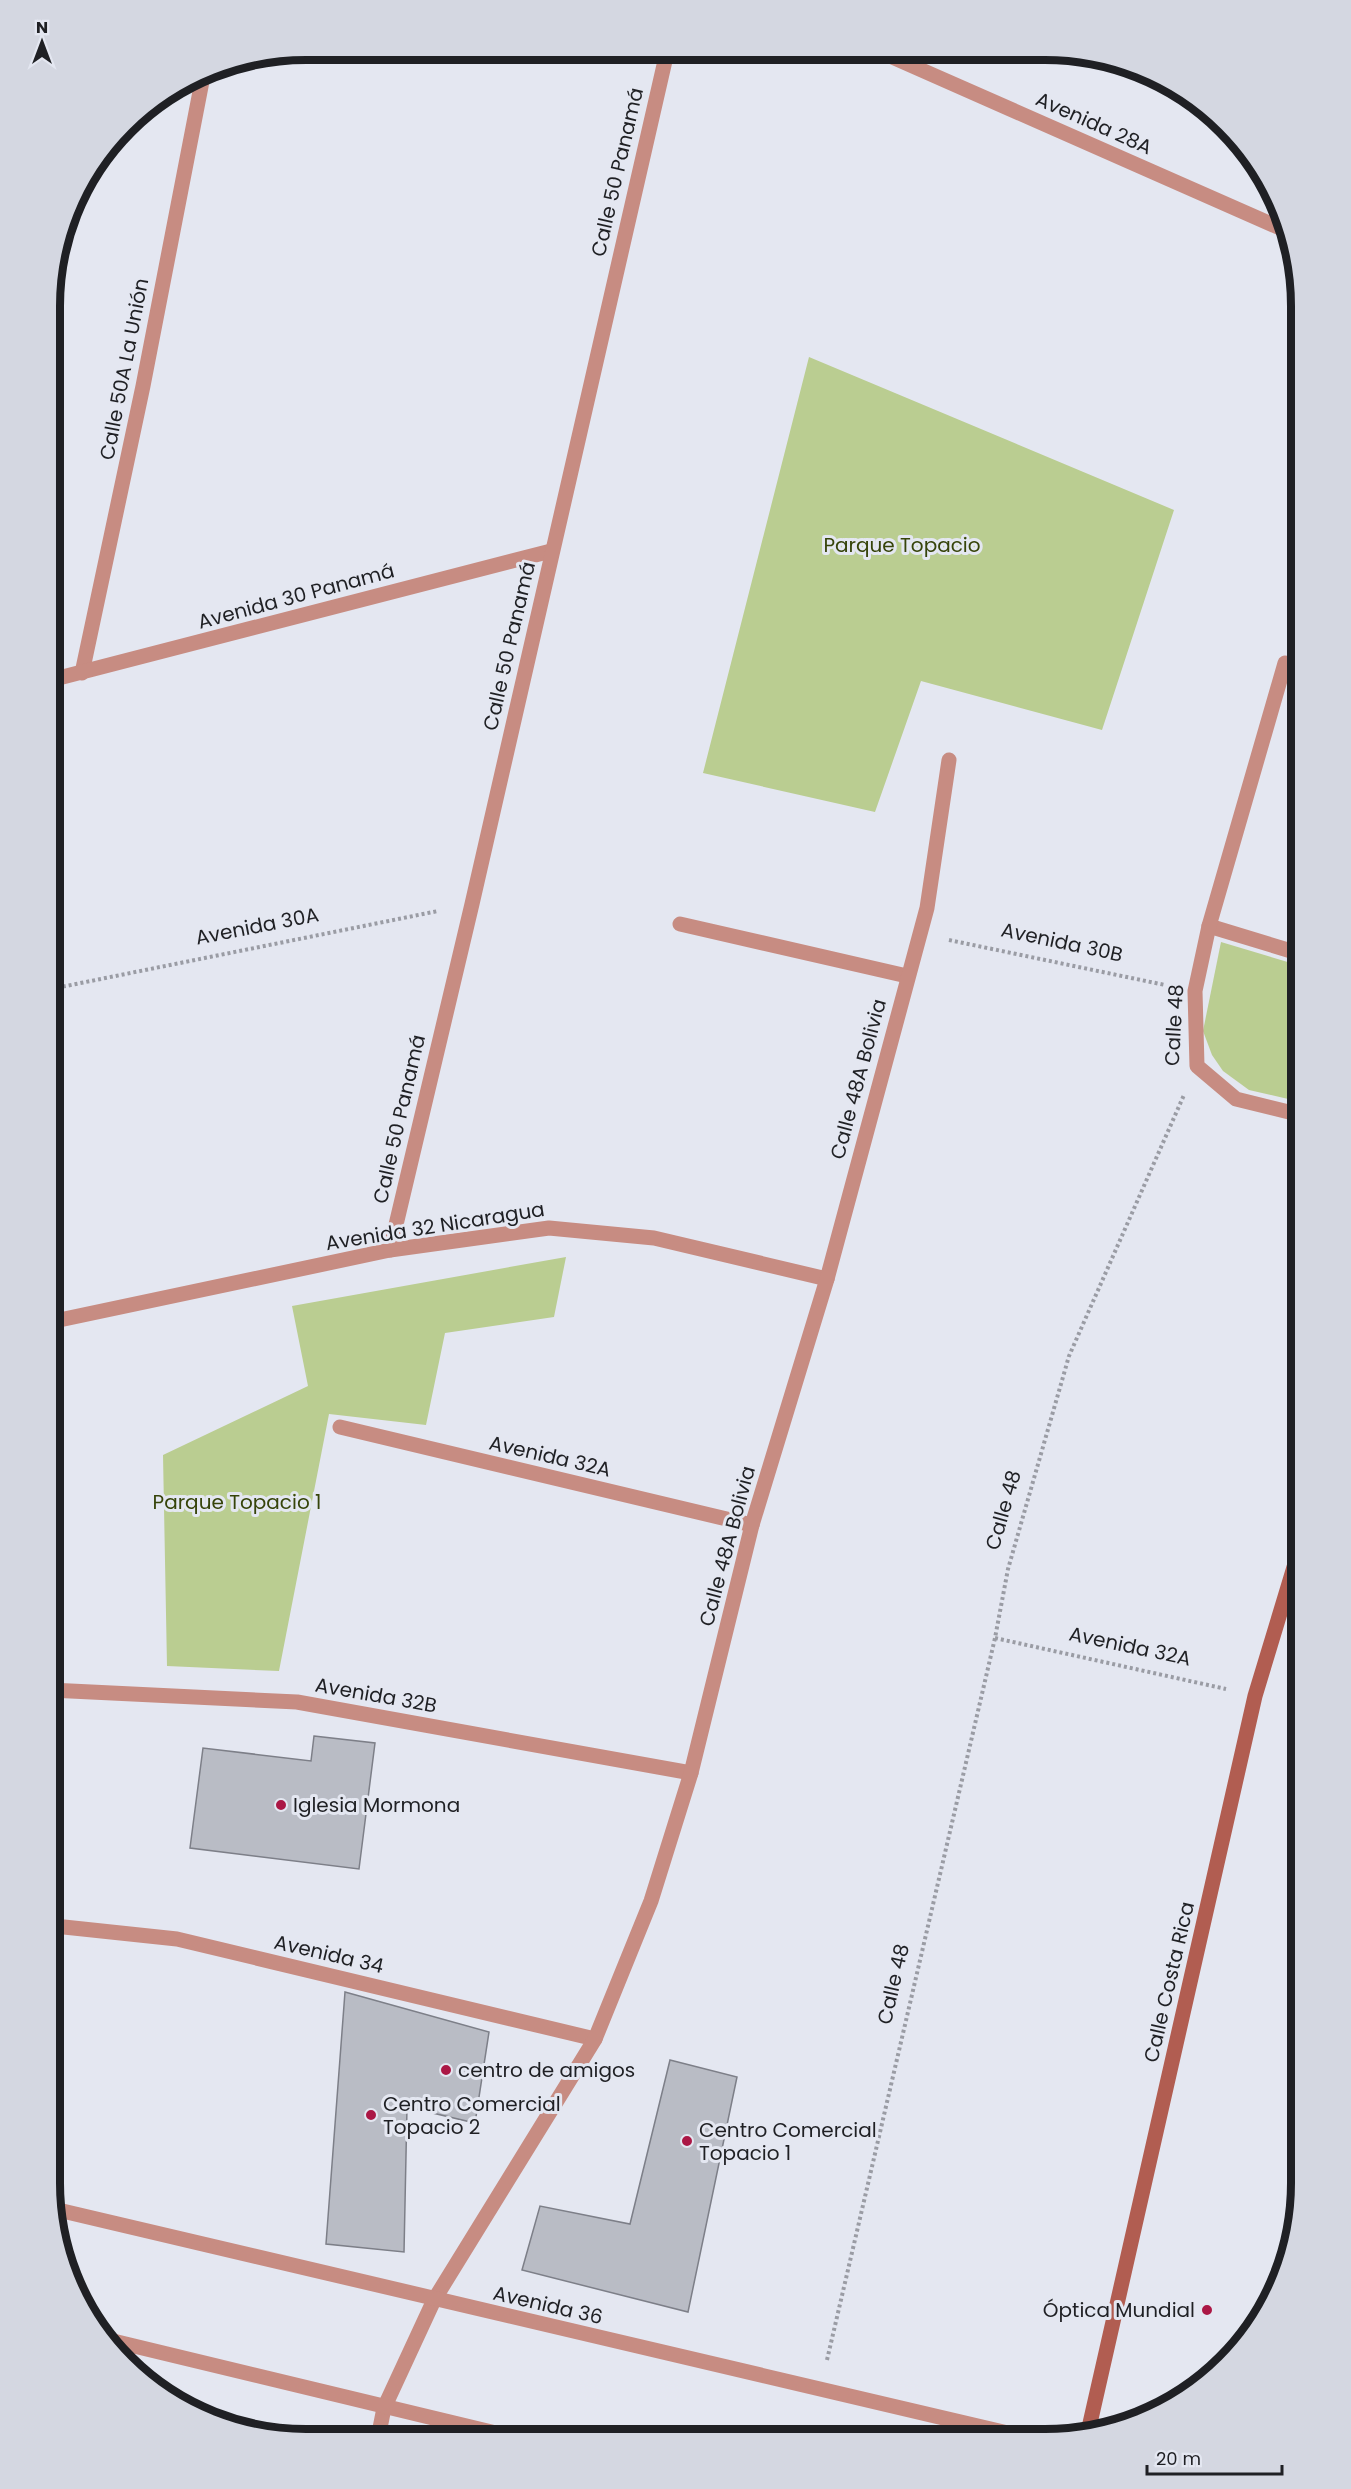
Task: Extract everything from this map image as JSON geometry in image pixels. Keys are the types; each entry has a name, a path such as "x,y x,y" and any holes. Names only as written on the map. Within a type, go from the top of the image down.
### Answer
{"main road":[{"name":"Calle Costa Rica","path":"1090,2425 1255,1696 1291,1577"}],"street":[{"name":"Calle 50 Panamá","path":"390,1250 472,904 665,60"},
{"name":"Avenida 28A","path":"899,60 1278,227"},
{"name":"Calle 50A La Unión","path":"82,673 143,386 202,83"},
{"name":"Avenida 30 Panamá","path":"60,678 551,551"},
{"name":"Calle 48","path":"1197,1066 1195,991 1209,926 1285,663 1291,665"},
{"name":"Calle 48A Bolivia","path":"380,2429 384,2408 434,2300 595,2039 651,1901 691,1773 752,1525 827,1279 927,908 949,760"},
{"path":"680,924 907,976"},
{"path":"1209,926 1291,951"},
{"path":"1197,1066 1236,1099 1291,1113"},
{"name":"Avenida 32 Nicaragua","path":"60,1320 390,1250 549,1228 654,1238 827,1279"},
{"name":"Avenida 32A","path":"340,1427 752,1525"},
{"name":"Avenida 32B","path":"60,1690 297,1702 691,1773"},
{"name":"Avenida 34","path":"60,1927 177,1939 595,2039"},
{"name":"Avenida 36","path":"62,2211 990,2429"},
{"path":"119,2342 476,2429"}],"path":[{"name":"Avenida 30A","path":"60,987 472,904"},
{"name":"Avenida 30B","path":"920,934 1195,991"},
{"name":"Calle 48","path":"820,2390 995,1638 1008,1569 1069,1356 1197,1066"},
{"name":"Avenida 32A","path":"995,1638 1255,1696"}],"green space":[{"name":"Parque Topacio","path":"809,357 1174,510 1102,730 921,681 875,812 703,773"},
{"path":"1221,942 1291,963 1291,1100 1249,1090 1223,1071 1212,1055 1203,1031"},
{"name":"Parque Topacio 1","path":"566,1257 554,1317 445,1333 426,1425 329,1414 279,1671 167,1666 163,1455 308,1386 292,1306"}],"building":[{"name":"Iglesia Mormona","path":"314,1736 375,1743 359,1869 190,1848 203,1748 311,1761"},
{"name":"Centro Comercial Topacio 2","path":"345,1992 489,2032 475,2123 407,2107 404,2252 326,2244"},
{"name":"Centro Comercial Topacio 1","path":"670,2060 737,2077 688,2312 522,2270 540,2206 630,2224"}],"place":[{"name":"Iglesia Mormona","path":"281,1805"},
{"name":"centro de amigos","path":"446,2070"},
{"name":"Centro Comercial Topacio 2","path":"371,2115"},
{"name":"Centro Comercial Topacio 1","path":"687,2141"},
{"name":"Óptica Mundial","path":"1207,2310"}]}
